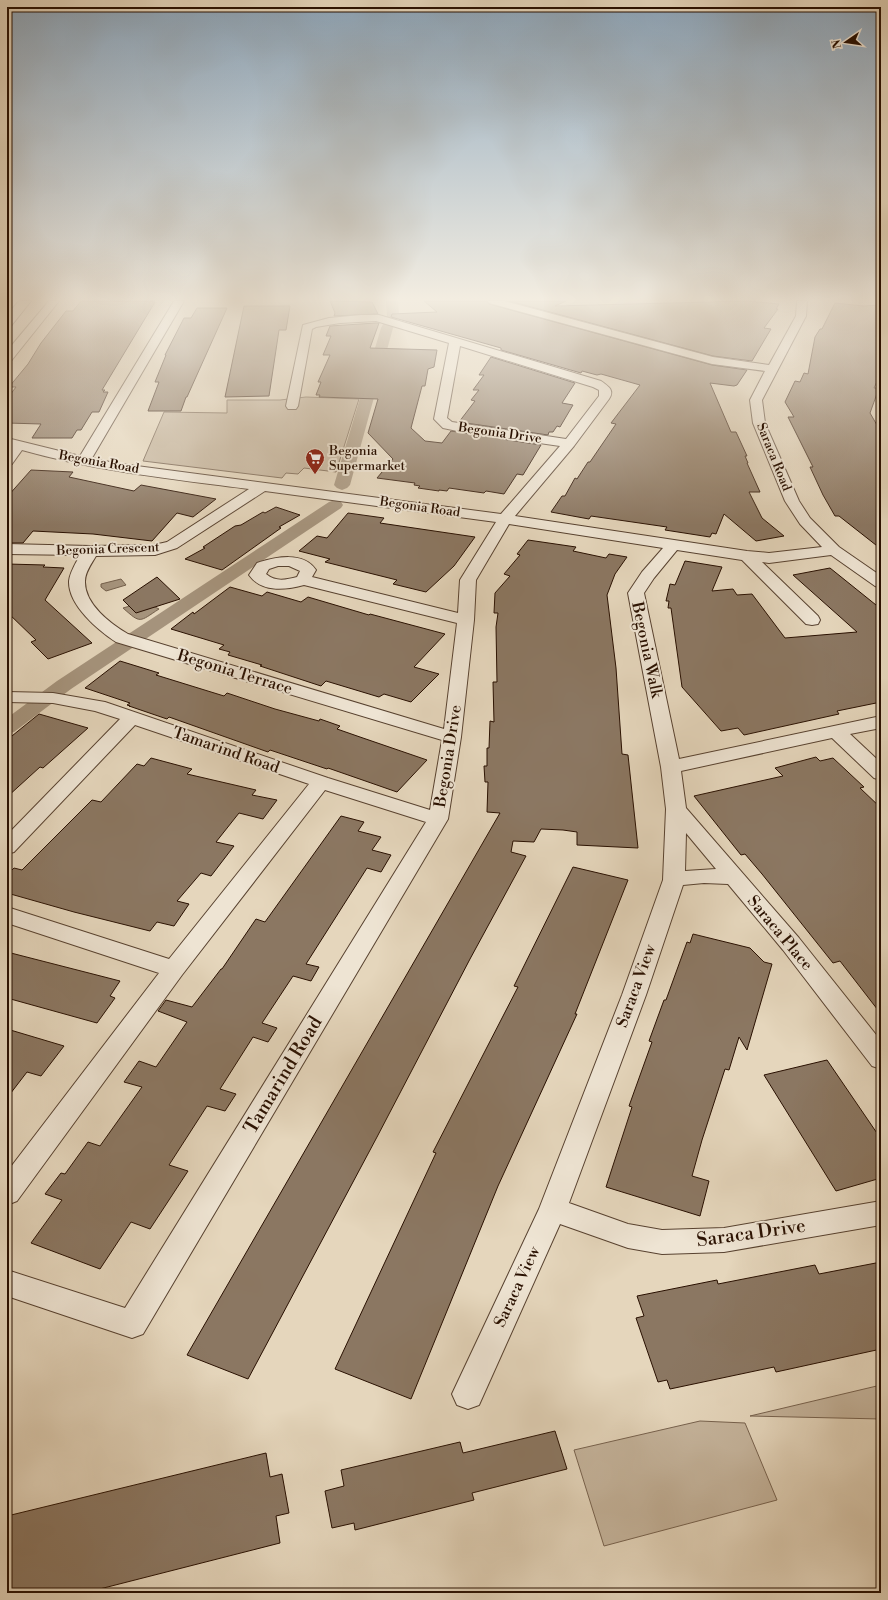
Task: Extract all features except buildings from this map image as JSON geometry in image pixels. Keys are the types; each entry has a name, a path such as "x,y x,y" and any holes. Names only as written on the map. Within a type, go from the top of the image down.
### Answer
{"street":[{"path":"84,461 135,376"},
{"name":"Begonia Drive","path":"292,406 298,376"},
{"name":"Begonia Drive","path":"448,376 440,419 448,425 569,443"},
{"name":"Begonia Drive","path":"438,819 452,737 466,620 468,580 505,519 569,443 605,396 605,389 597,384 569,376"},
{"name":"Saraca Road","path":"769,376 756,400 759,423 792,502 805,521 834,550 881,583"},
{"path":"7,461 13,443"},
{"name":"Begonia Road","path":"13,443 114,467 505,519 747,556 776,557 834,550"},
{"name":"Begonia Crescent","path":"7,549 90,551 155,550 172,545 263,486"},
{"name":"Begonia Walk","path":"671,767 636,594 648,575 673,545"},
{"name":"Begonia Terrace","path":"90,551 77,580 78,593 86,606 115,634 129,640 452,737"},
{"path":"747,556 812,620"},
{"path":"303,580 466,620"},
{"name":"Tamarind Road","path":"7,697 54,698 99,706 321,782 438,819 132,1324 7,1284"},
{"path":"7,847 132,717"},
{"path":"671,767 881,722"},
{"path":"837,732 881,774"},
{"name":"Saraca View","path":"468,1394 553,1209 634,995 674,880 676,809 671,767"},
{"path":"7,1193 174,969 321,782"},
{"name":"Saraca Place","path":"676,809 791,944 881,1059"},
{"path":"674,880 693,876 713,875 734,878"},
{"path":"7,915 174,969"},
{"name":"Saraca Drive","path":"553,1209 628,1236 662,1242 724,1240 881,1213"}],"shaded area":[{"path":"306,397 359,399 336,472 304,468 298,474 286,473 282,478 143,461 164,412 227,413 227,400 280,400"},
{"path":"121,579 126,585 106,591 101,587 101,584"},
{"path":"130,606 155,607 159,609 144,619 137,619 123,608"},
{"path":"881,1385 881,1419 750,1416"},
{"path":"700,1421 745,1423 777,1500 604,1546 574,1450"}],"waterway":[{"path":"342,485 373,376"},
{"path":"7,728 64,685 335,505"}],"place":[{"name":"Begonia Supermarket","path":"315,475"}]}
